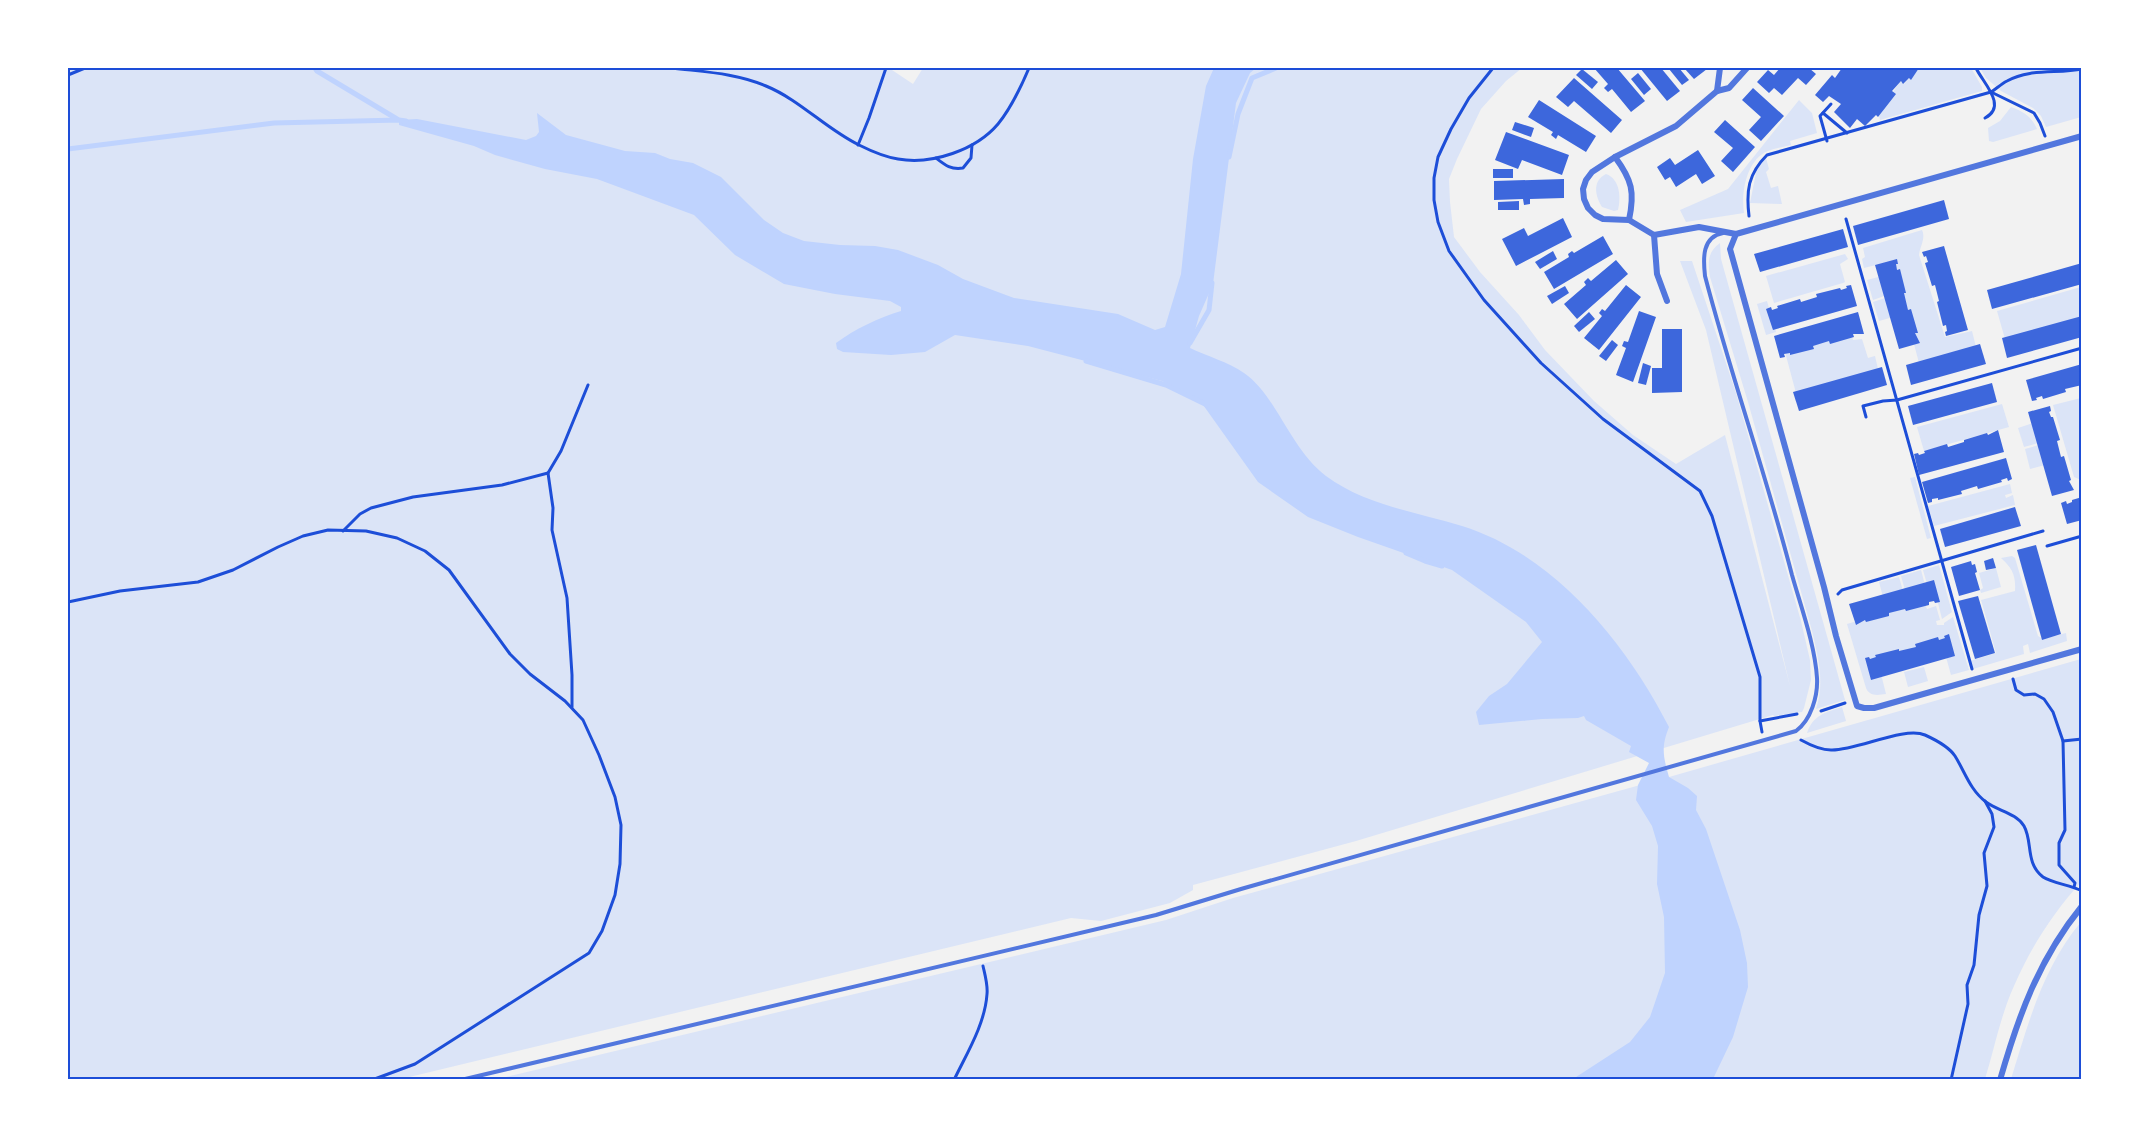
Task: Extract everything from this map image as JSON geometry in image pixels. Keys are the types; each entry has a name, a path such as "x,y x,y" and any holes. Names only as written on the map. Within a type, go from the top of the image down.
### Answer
{"street":[{"path":"1717,91 1720,68"},
{"path":"1747,68 1729,88 1717,91 1676,126 1615,157 1590,175 1583,189 1588,208 1603,219 1629,220 1654,235 1699,228 1736,234 2082,136"},
{"path":"1615,157 1631,183 1633,202 1629,220"},
{"path":"1736,234 1731,243 1731,255 1857,706 1874,708 2082,649"},
{"path":"1654,235 1657,274 1667,301"},
{"path":"2000,1080 2032,984 2062,929 2082,906"}],"lane":[{"path":"461,1080 1156,915 1679,765 1803,726 1809,716 1816,693 1817,678 1812,650 1765,474 1705,276 1704,255 1709,240 1722,233 1736,234"}],"path":[{"path":"68,75 85,68"},
{"path":"672,68 730,75 767,86 858,145 899,159 936,158 972,145 997,124 1011,104 1029,68"},
{"path":"858,145 886,68"},
{"path":"1493,68 1469,98 1438,157 1434,178 1434,200 1438,222 1449,251 1484,300 1541,363 1603,419 1700,491 1712,516 1760,677 1760,721 1763,740"},
{"path":"1976,68 1991,92 1995,110 1985,118"},
{"path":"1749,216 1747,196 1753,172 1767,156 1991,92 2007,81 2028,74 2082,69"},
{"path":"1991,92 2034,113 2049,145"},
{"path":"1826,140 1820,116 1831,104"},
{"path":"1823,113 1847,133"},
{"path":"936,158 955,170 963,168 971,158 972,145"},
{"path":"1846,219 1972,671"},
{"path":"1866,417 1863,406 1897,400 2082,348"},
{"path":"572,709 567,598 552,530 553,508 548,473 561,451 588,385"},
{"path":"342,531 360,514 371,508 413,497 502,485 548,473"},
{"path":"68,602 120,591 198,582 233,570 303,536 328,530 366,531 397,538 424,551 449,570 510,654 583,720 615,797 621,825 620,864 615,895 602,931 589,953 415,1064 372,1080"},
{"path":"1837,596 1842,590 2043,531"},
{"path":"2047,546 2082,536"},
{"path":"2009,670 2016,690 2024,695 2035,694 2044,699 2053,712 2063,741 2065,830 2059,843 2059,865 2074,883 2074,887"},
{"path":"1760,721 1793,714 1809,716 1845,703"},
{"path":"1796,730 1801,740 1828,750 1843,750 1904,734 1923,734 1943,745 1954,755 1967,781 1985,801 1992,814 1994,827 1984,853 1987,886 1979,915 1974,965 1968,985 1968,1004 1952,1080"},
{"path":"2063,741 2082,739"},
{"path":"1985,801 2019,819 2025,829 2030,859 2043,877 2082,891"},
{"path":"954,1080 985,1010 988,992 982,958"}],"shaded area":[{"path":"68,68 889,68 913,84 923,68 1522,68 1506,81 1481,109 1457,159 1449,179 1454,237 1545,350 1594,401 1633,435 1676,464 1725,435 1790,686 1706,330 1680,261 1692,261 1736,393 1801,621 1810,660 1811,680 1804,708 1802,712 1773,715 1356,841 1193,885 1193,890 1170,903 1101,921 1071,918 401,1079 68,1079"},
{"path":"1919,68 1971,68 1982,91 1880,120 1879,116 1901,81 1904,84 1909,78 1911,79"},
{"path":"1980,68 2081,68 2081,117 2046,127 2041,116 2033,108 2001,91 1986,78"},
{"path":"1799,100 1812,113 1817,133 1790,141 1791,145 1761,155 1750,169 1744,187 1744,213 1686,222 1680,210 1728,189"},
{"path":"2011,107 2027,115 2037,129 1993,142 1989,141 1988,128 2000,121"},
{"path":"1766,158 1769,169 1766,172 1771,188 1778,186 1782,204 1750,203 1757,168"},
{"path":"1606,174 1611,176 1617,184 1618,210 1602,207 1598,198 1596,189 1598,181"},
{"path":"1922,230 1923,239 1919,255 1945,337 1972,331 1976,347 1919,363 1892,261 1864,268 1862,259 1865,257 1863,248"},
{"path":"1720,243 1721,259 1845,700 1816,709 1820,680 1812,631 1748,402 1710,277 1709,258"},
{"path":"1845,254 1848,259 1840,264 1845,282 1774,303 1766,276"},
{"path":"1882,276 1887,295 1873,300 1867,280"},
{"path":"2081,287 2081,317 2005,339 1997,311"},
{"path":"1888,297 1893,317 1879,321 1873,302"},
{"path":"1767,301 1776,332 1766,335 1757,304"},
{"path":"1851,333 1853,340 1862,339 1868,358 1875,356 1878,369 1796,393 1785,352"},
{"path":"2082,398 2081,480 2074,477 2053,405"},
{"path":"2002,404 2009,427 1924,451 1917,427"},
{"path":"2033,423 2039,443 2024,447 2018,428"},
{"path":"2039,445 2045,465 2030,469 2025,449"},
{"path":"1915,477 1931,538 1927,539 1910,478"},
{"path":"2010,484 2012,493 2005,495 2006,498 2013,495 2015,505 1934,526 1928,506"},
{"path":"2012,556 2015,558 2038,636 2043,639 2066,633 2067,641 2030,653 2028,644 2023,646 2024,654 1973,669 1970,661 1996,653 1981,600 2015,591 2012,572 2001,558"},
{"path":"1939,565 1952,612 1942,619 1933,583 1927,584 1923,570"},
{"path":"1996,568 2001,587 1981,593 1980,590 1983,588 1979,573"},
{"path":"1921,570 1925,585 1905,590 1901,576"},
{"path":"1899,577 1903,591 1883,597 1879,582"},
{"path":"1924,602 1927,609 1936,606 1940,620 1936,621 1937,625 1944,625 1953,617 1969,670 1951,675 1946,657 1881,674 1886,694 1870,693 1866,688 1847,624"},
{"path":"2081,659 2081,882 2043,931 2021,972 2005,1008 1985,1079 493,1080 1166,920 1233,898 1669,777"},
{"path":"1924,667 1928,681 1908,687 1904,672"},
{"path":"1842,707 1846,721 1807,733 1816,718"},
{"path":"2081,922 2081,1079 2011,1079 2038,997 2056,958"}],"water":[{"path":"1214,68 1256,68 1250,73 1236,103 1213,284 1199,316 1190,348 1231,366 1256,383 1313,465 1341,486 1391,507 1462,526 1496,540 1528,558 1557,580 1584,606 1632,664 1669,727 1664,752 1669,777 1697,796 1696,810 1706,829 1740,930 1747,963 1748,987 1733,1037 1713,1079 1573,1079 1630,1042 1650,1017 1665,973 1664,917 1657,884 1658,846 1652,826 1636,800 1638,785 1649,763 1629,752 1631,746 1586,720 1584,716 1479,725 1476,712 1489,696 1507,684 1542,642 1526,622 1452,570 1308,517 1258,482 1201,402 1162,381 1028,346 955,335 925,352 891,355 843,352 837,349 836,343 867,324 901,311 901,307 890,301 784,284 735,255 694,215 597,179 545,169 399,125 399,120 417,119 526,140 536,136 539,132 537,113 566,135 625,151 655,153 670,159 693,163 721,177 764,220 783,233 804,241 898,250 938,265 963,279 1014,298 1118,314 1155,330 1165,327 1181,274 1193,159 1206,86"}],"building":[{"path":"1594,68 1617,68 1645,101 1631,112 1612,89 1608,92 1604,88 1608,84"},
{"path":"1640,68 1661,68 1680,91 1667,101"},
{"path":"1679,68 1689,80 1682,85 1669,69"},
{"path":"1684,68 1706,68 1707,69 1694,79"},
{"path":"1780,68 1809,68 1816,74 1806,85 1798,78 1782,95 1774,88 1769,93 1757,82 1768,70 1774,75"},
{"path":"1842,68 1919,68 1911,80 1909,78 1903,84 1901,81 1892,91 1896,94 1878,117 1876,115 1865,126 1857,119 1850,128 1834,112 1841,104 1829,96 1823,102 1815,95 1832,75 1835,78"},
{"path":"1582,69 1598,82 1592,89 1576,75"},
{"path":"1638,73 1651,89 1644,95 1631,79"},
{"path":"1574,78 1622,120 1611,133 1574,101 1568,107 1556,97"},
{"path":"1753,88 1784,116 1761,141 1749,130 1761,117 1742,100"},
{"path":"1539,100 1596,136 1586,152 1558,135 1556,139 1551,135 1553,132 1528,117"},
{"path":"1725,120 1755,147 1733,172 1721,161 1733,148 1714,132"},
{"path":"1515,122 1534,128 1531,137 1512,130"},
{"path":"1506,132 1569,155 1562,175 1522,160 1518,169 1495,160"},
{"path":"1698,150 1715,176 1702,184 1696,174 1676,187 1670,177 1665,180 1657,167 1670,158 1675,165"},
{"path":"1493,169 1513,169 1513,178 1493,178"},
{"path":"1564,179 1564,198 1530,199 1530,204 1524,205 1523,199 1494,200 1494,181"},
{"path":"1944,200 1949,219 1858,245 1853,226"},
{"path":"1519,201 1519,210 1498,210 1498,202"},
{"path":"1563,218 1572,237 1516,266 1502,239 1524,228 1528,236"},
{"path":"1843,229 1848,247 1760,272 1754,254"},
{"path":"1603,236 1613,254 1554,289 1544,272 1569,257 1568,254 1572,251 1574,253"},
{"path":"1944,246 1968,330 1946,336 1946,325 1943,326 1935,285 1932,286 1925,263 1928,262 1922,252"},
{"path":"1553,251 1557,259 1540,269 1535,262"},
{"path":"1897,259 1897,270 1900,269 1908,310 1911,309 1918,333 1915,333 1920,343 1899,349 1875,265"},
{"path":"1616,260 1628,274 1577,319 1564,304 1586,285 1584,282 1588,278 1591,281"},
{"path":"2082,263 2082,284 1992,309 1987,290"},
{"path":"1626,285 1641,297 1599,350 1584,338 1602,316 1599,313 1602,309 1605,311"},
{"path":"1851,285 1857,306 1773,330 1766,309 1771,307 1772,310 1778,308 1777,306 1800,299 1801,302 1817,297 1816,294 1840,288 1841,290"},
{"path":"1565,286 1569,293 1552,304 1547,296"},
{"path":"1639,311 1656,317 1633,382 1616,375 1626,348 1622,346 1624,341 1628,342"},
{"path":"1589,312 1595,319 1579,332 1574,326"},
{"path":"1858,312 1864,334 1853,334 1854,337 1830,344 1829,341 1813,346 1814,349 1790,355 1790,353 1784,354 1785,357 1780,358 1774,336"},
{"path":"2082,316 2082,337 2007,358 2002,338"},
{"path":"1662,329 1682,329 1682,392 1652,393 1652,368 1662,368"},
{"path":"1612,340 1618,345 1606,361 1599,356"},
{"path":"1980,344 1986,364 1911,385 1906,365"},
{"path":"1643,363 1651,366 1646,385 1638,383"},
{"path":"2082,364 2082,385 2032,401 2026,380"},
{"path":"1882,367 1887,385 1799,411 1793,392"},
{"path":"1992,383 1997,402 1913,425 1908,406"},
{"path":"2050,406 2051,411 2049,412 2053,417 2060,440 2057,441 2061,457 2064,456 2071,480 2069,481 2074,490 2052,496 2028,412"},
{"path":"1998,430 2004,452 1919,475 1914,454 1919,455 1925,453 1924,451 1947,444 1948,447"},
{"path":"2006,458 2012,479 2008,481 2007,478 2001,480 2002,482 1978,489 1977,486 1961,491 1962,494 1938,500 1938,498 1932,499 1932,502 1928,503 1922,482"},
{"path":"2082,497 2082,520 2067,524 2061,503 2066,501 2067,504"},
{"path":"2015,507 2021,526 1945,547 1940,529"},
{"path":"2036,545 2061,634 2042,640 2017,550"},
{"path":"1993,558 1996,568 1986,570 1984,561"},
{"path":"1971,561 1972,565 1975,564 1980,590 1959,596 1951,567"},
{"path":"1934,580 1940,602 1929,602 1929,605 1889,613 1889,616 1866,622 1865,620 1856,625 1849,604"},
{"path":"1978,596 1995,653 1975,659 1958,601"},
{"path":"1949,634 1955,656 1871,680 1865,658 1870,659 1876,657 1875,655 1916,647 1915,644 1938,637 1939,640"}],"waterway":[{"path":"315,68 397,119"},
{"path":"1229,157 1238,114 1252,78 1276,68"},
{"path":"68,149 274,123 406,121"},
{"path":"1190,343 1209,310 1212,283"},
{"path":"1086,361 1166,385 1207,405"},
{"path":"1406,553 1442,566"}]}
